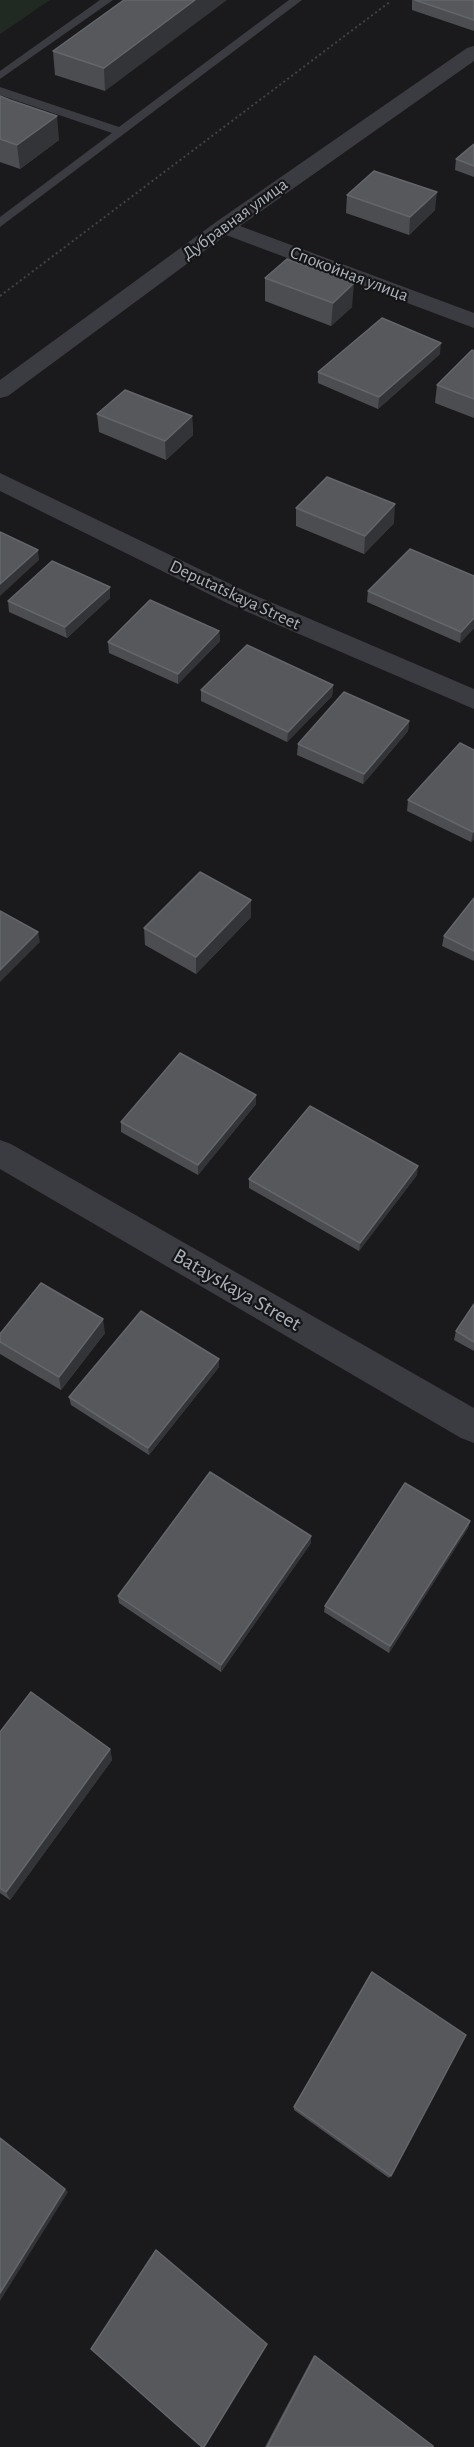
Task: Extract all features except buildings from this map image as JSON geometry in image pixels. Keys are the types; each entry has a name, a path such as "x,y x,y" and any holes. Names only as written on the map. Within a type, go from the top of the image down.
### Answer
{"street":[{"name":"Дубравная улица","path":"0,391 224,227 474,52"},
{"name":"Спокойная улица","path":"224,227 474,321"},
{"name":"Deputatskaya Street","path":"0,481 238,598 474,700"},
{"name":"Batayskaya Street","path":"0,1152 474,1427"}],"lane":[{"path":"0,76 107,0"},
{"path":"0,223 297,0"},
{"path":"0,91 121,132"},
{"path":"0,202 18,209"}],"path":[{"path":"0,296 391,1"}],"shaded area":[{"path":"0,0 50,0 0,34"}]}
